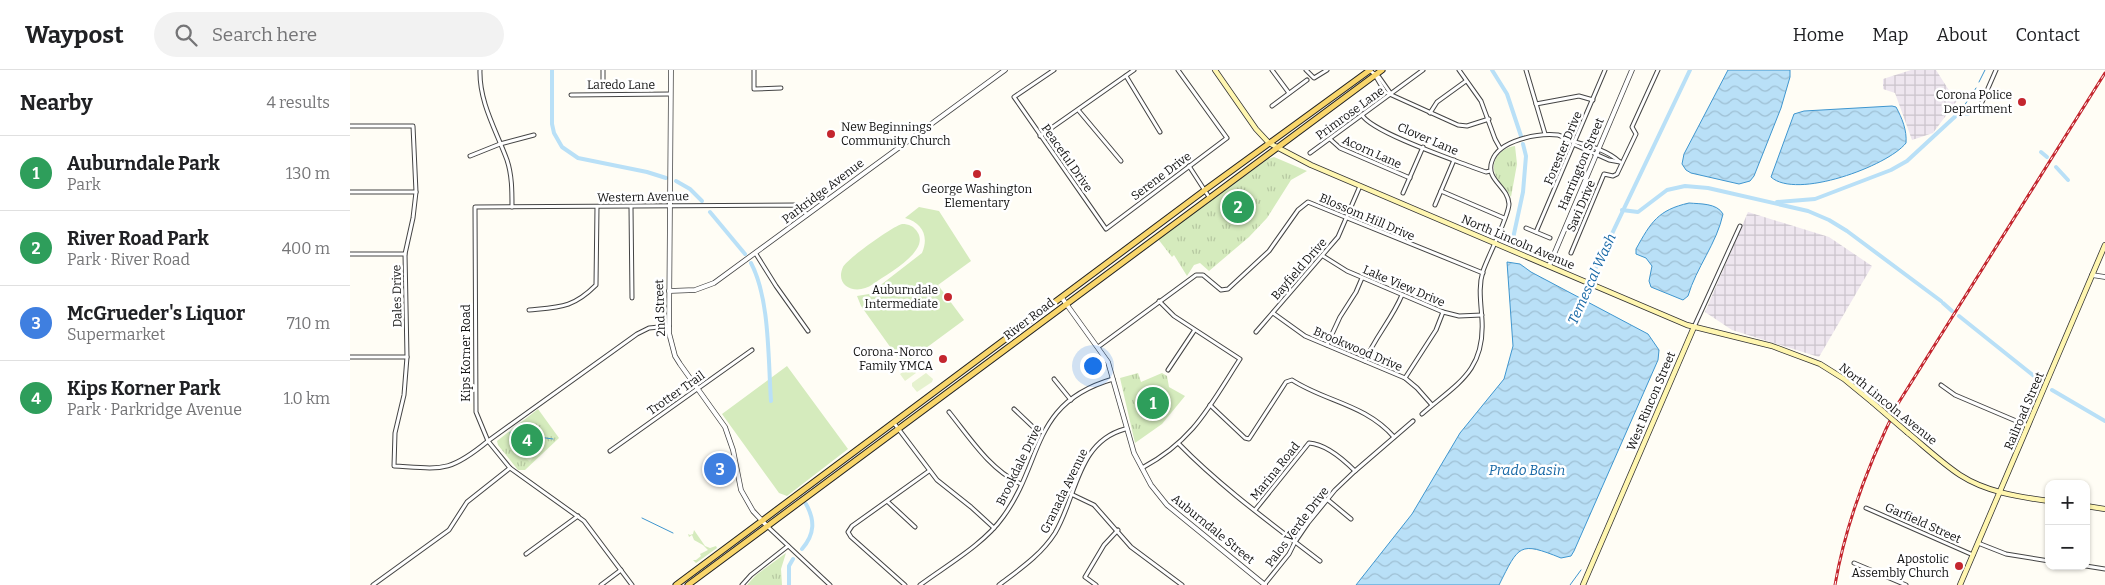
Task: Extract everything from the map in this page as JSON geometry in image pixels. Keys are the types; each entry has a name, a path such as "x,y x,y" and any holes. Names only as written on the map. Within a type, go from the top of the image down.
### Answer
{"main road":[{"name":"North Lincoln Avenue","path":"1215,70 1256,129 1276,148 1360,186 1694,327 1772,346 1820,364 1844,379 1960,475 2000,492 2045,500"},
{"name":"River Road","path":"676,585 1205,190 1369,70"},
{"name":"River Road","path":"688,585 1382,70"},
{"name":"Railroad Street","path":"1960,585 2105,245"},
{"name":"West Rincon Street","path":"1583,585 1694,327"},
{"path":"2090,507 2105,509"}],"street":[{"path":"480,70 479,87 507,161 511,179 512,207"},
{"path":"603,70 603,84"},
{"name":"2nd Street","path":"671,70 669,326 675,356 727,432 741,490 753,511 767,526"},
{"path":"754,70 754,89 781,88"},
{"name":"Parkridge Avenue","path":"669,291 695,290 709,286 756,254 1005,70"},
{"name":"Peaceful Drive","path":"1054,70 1014,97 1106,229"},
{"path":"1040,136 1134,70"},
{"name":"Serene Drive","path":"1106,229 1227,138 1178,70"},
{"path":"1272,70 1289,93"},
{"path":"1306,70 1314,78 1326,70"},
{"path":"1369,70 1375,75 1376,81 1385,92 1458,125 1467,126 1489,119"},
{"name":"Primrose Lane","path":"1310,153 1424,70"},
{"path":"1459,70 1482,101 1500,148"},
{"path":"1527,70 1545,134"},
{"name":"Forester Drive","path":"1536,232 1605,70"},
{"name":"Harrington Street","path":"1549,266 1632,70"},
{"path":"1621,162 1636,134 1632,127 1658,70"},
{"path":"1979,109 1996,70"},
{"path":"1126,76 1160,132"},
{"path":"1272,106 1307,80"},
{"path":"1430,113 1438,102 1466,80"},
{"name":"Laredo Lane","path":"571,95 670,94"},
{"path":"1536,104 1579,96 1593,100"},
{"path":"1079,110 1120,161"},
{"name":"Clover Lane","path":"1362,115 1371,125 1454,160 1486,172 1490,171"},
{"name":"Dales Drive","path":"350,126 413,126 416,192 413,218 405,254 407,358 404,395 395,434 394,466 438,469 451,466 466,459 488,441"},
{"path":"470,156 500,144 534,134"},
{"path":"1422,414 1452,390 1472,368 1480,347 1482,273 1509,206 1506,194 1495,181 1490,171 1492,160 1500,148 1512,142 1545,134 1561,136 1598,149 1611,154 1621,162"},
{"name":"Acorn Lane","path":"1330,140 1340,148 1410,178"},
{"path":"1574,142 1596,154 1621,162"},
{"path":"1403,193 1423,147"},
{"path":"1435,206 1454,160"},
{"name":"Savi Drive","path":"1571,253 1604,174 1613,176 1617,174 1621,162"},
{"path":"1189,166 1209,197"},
{"name":"Bayfield Drive","path":"1256,332 1338,237 1360,186"},
{"path":"1441,191 1504,218"},
{"path":"350,192 416,192"},
{"name":"Blossom Hill Drive","path":"1098,347 1196,275 1203,275 1221,290 1228,290 1269,251 1306,202 1313,203 1482,273"},
{"name":"Western Avenue","path":"475,207 800,206 807,215"},
{"name":"Kips Korner Road","path":"475,207 476,412 488,441 510,468 578,516 590,528 632,585"},
{"path":"529,310 571,304 586,296 596,285 597,207"},
{"path":"632,207 632,298"},
{"name":"West Rincon Street","path":"1694,327 1740,226"},
{"path":"1526,228 1550,238"},
{"path":"350,254 405,254"},
{"path":"756,254 808,331"},
{"name":"Lake View Drive","path":"1323,256 1332,263 1362,278 1443,312 1459,316 1482,315"},
{"path":"2092,275 2105,277"},
{"path":"1327,345 1362,278"},
{"path":"1365,362 1376,338 1393,316 1402,295"},
{"name":"Auburndale Street","path":"1062,298 1108,362 1114,379 1125,429 1141,468 1154,491 1167,505 1265,585"},
{"path":"1141,468 1179,444 1192,430 1240,359 1194,331 1174,316 1159,301"},
{"path":"1405,378 1436,330 1443,312"},
{"name":"Brookwood Drive","path":"1273,313 1300,332 1405,378 1432,405"},
{"path":"488,441 637,334 649,328 669,326"},
{"path":"1168,370 1194,331"},
{"name":"Trotter Trail","path":"610,451 752,350"},
{"path":"350,357 407,358"},
{"path":"1054,379 1071,400"},
{"name":"Brookdale Drive","path":"920,585 994,528 1009,508 1050,420 1071,400 1089,389 1114,379"},
{"path":"1210,405 1245,438 1249,438 1286,382 1292,380 1356,408 1374,420 1394,438"},
{"path":"1942,386 1955,395 2028,426"},
{"path":"1014,409 1033,427 1043,432"},
{"path":"949,412 988,460 1021,484"},
{"name":"Palos Verde Drive","path":"1265,585 1289,554 1295,542 1328,500 1355,471 1413,422"},
{"path":"894,423 929,470 945,487 994,528"},
{"name":"Granada Avenue","path":"999,585 1043,550 1056,531 1078,476 1094,448 1111,434 1125,429"},
{"name":"Marina Road","path":"1255,510 1309,443 1315,444 1342,459 1355,471"},
{"path":"1179,444 1192,458 1320,561"},
{"path":"373,585 449,530 468,502 510,468"},
{"path":"905,585 851,537 848,532 852,526 888,502 929,470"},
{"path":"1071,494 1094,505 1131,547 1182,585"},
{"path":"1328,500 1351,519"},
{"path":"888,502 915,527"},
{"name":"Garfield Street","path":"1866,508 1973,555"},
{"path":"526,554 578,516"},
{"path":"767,526 830,585"},
{"path":"1096,585 1085,578 1104,545 1118,530"},
{"path":"1978,542 2006,554 2045,560"},
{"path":"742,585 751,575 788,546"},
{"path":"1854,563 1906,585"},
{"path":"2090,566 2105,568"},
{"path":"601,585 621,570"}],"shaded area":[{"path":"1911,70 1936,70 1950,92 1962,94 1933,133 1912,140 1895,93 1883,89 1883,79"},
{"path":"1748,212 1829,237 1872,266 1819,357 1732,330 1705,312"}],"green space":[{"path":"1515,146 1517,164 1511,197 1497,178 1494,167 1500,153"},
{"path":"1274,157 1307,171 1291,180 1267,218 1249,237 1209,271 1200,263 1194,265 1187,276 1174,255 1172,257 1158,239 1268,159"},
{"path":"919,207 939,211 971,261 938,285 964,320 903,365 861,306 857,296 869,294 922,253 925,241 923,231 916,223 905,218"},
{"path":"902,224 911,226 918,233 920,240 918,248 912,255 905,262 867,288 854,289 844,284 841,274 846,263 880,236"},
{"path":"787,366 848,449 787,496 779,493 722,414"},
{"path":"911,366 916,373 905,381 900,374"},
{"path":"926,373 933,379 932,382 917,392 912,383"},
{"path":"1138,373 1141,382 1162,373 1167,376 1169,387 1185,396 1162,424 1135,443 1120,378"},
{"path":"538,409 559,438 525,470 518,470 498,445 497,441"},
{"path":"521,442 524,442 535,454 530,462 516,450"},
{"path":"694,530 705,546 710,548 716,546 717,548 696,563 693,560 696,560 701,556 700,554 708,550 694,540 692,535 689,537 688,534 693,534"},
{"path":"786,553 781,569 782,585 747,585 756,575"}],"water":[{"path":"1728,70 1790,70 1790,77 1781,108 1754,176 1750,181 1739,184 1691,173 1682,164 1684,154"},
{"path":"1896,107 1902,120 1906,133 1906,143 1881,161 1841,177 1800,185 1783,183 1771,177 1794,114 1804,111"},
{"path":"1689,203 1713,206 1723,214 1716,235 1688,296 1683,300 1651,287 1649,281 1652,266 1646,258 1636,254 1636,249 1656,218 1670,209"},
{"name":"Prado Basin","path":"1507,262 1520,264 1531,272 1648,334 1659,350 1658,360 1574,551 1571,556 1561,558 1536,549 1522,550 1516,554 1499,585 1356,585 1412,514 1460,433 1504,379 1513,346"}],"waterway":[{"path":"552,70 552,124 554,133 562,147 578,158 647,172 666,178"},
{"path":"1492,70 1507,94 1521,136"},
{"name":"Temescal Wash","path":"1579,303 1690,70"},
{"path":"1979,82 1985,70"},
{"path":"1960,112 1976,88"},
{"path":"1777,202 1815,199 1891,170 1907,161 1960,112 1968,114"},
{"path":"1512,243 1523,192 1526,156 1523,144"},
{"path":"2041,152 2047,157"},
{"path":"2056,167 2068,180"},
{"path":"676,181 690,189 702,201"},
{"path":"1622,210 1638,212 1667,190 1685,186 1708,188 1808,211 1829,220 1847,231 1941,301"},
{"path":"710,212 745,254"},
{"path":"751,263 762,294 765,311 771,401"},
{"path":"1943,303 1952,311"},
{"path":"1959,316 2039,380"},
{"path":"2052,390 2105,421"},
{"path":"510,433 553,439"},
{"path":"802,549 809,538 812,527 811,516 806,504"},
{"path":"642,518 673,533"},
{"path":"789,585 789,566 793,559"},
{"path":"1570,585 1581,570"}],"railway":[{"path":"1835,585 1852,514 1860,491 1878,446 1899,402 2105,73"}],"place":[{"name":"Corona Police Department","path":"2022,102"},
{"name":"New Beginnings Community Church","path":"831,134"},
{"name":"George Washington Elementary","path":"977,174"},
{"name":"River Road Park","path":"1238,207"},
{"name":"Auburndale Intermediate","path":"948,297"},
{"name":"Corona-Norco Family YMCA","path":"943,359"},
{"name":"Auburndale Park","path":"1153,403"},
{"name":"Kips Korner Park","path":"527,440"},
{"name":"McGrueder's Liquor","path":"720,469"},
{"name":"Apostolic Assembly Church","path":"1959,566"}]}
